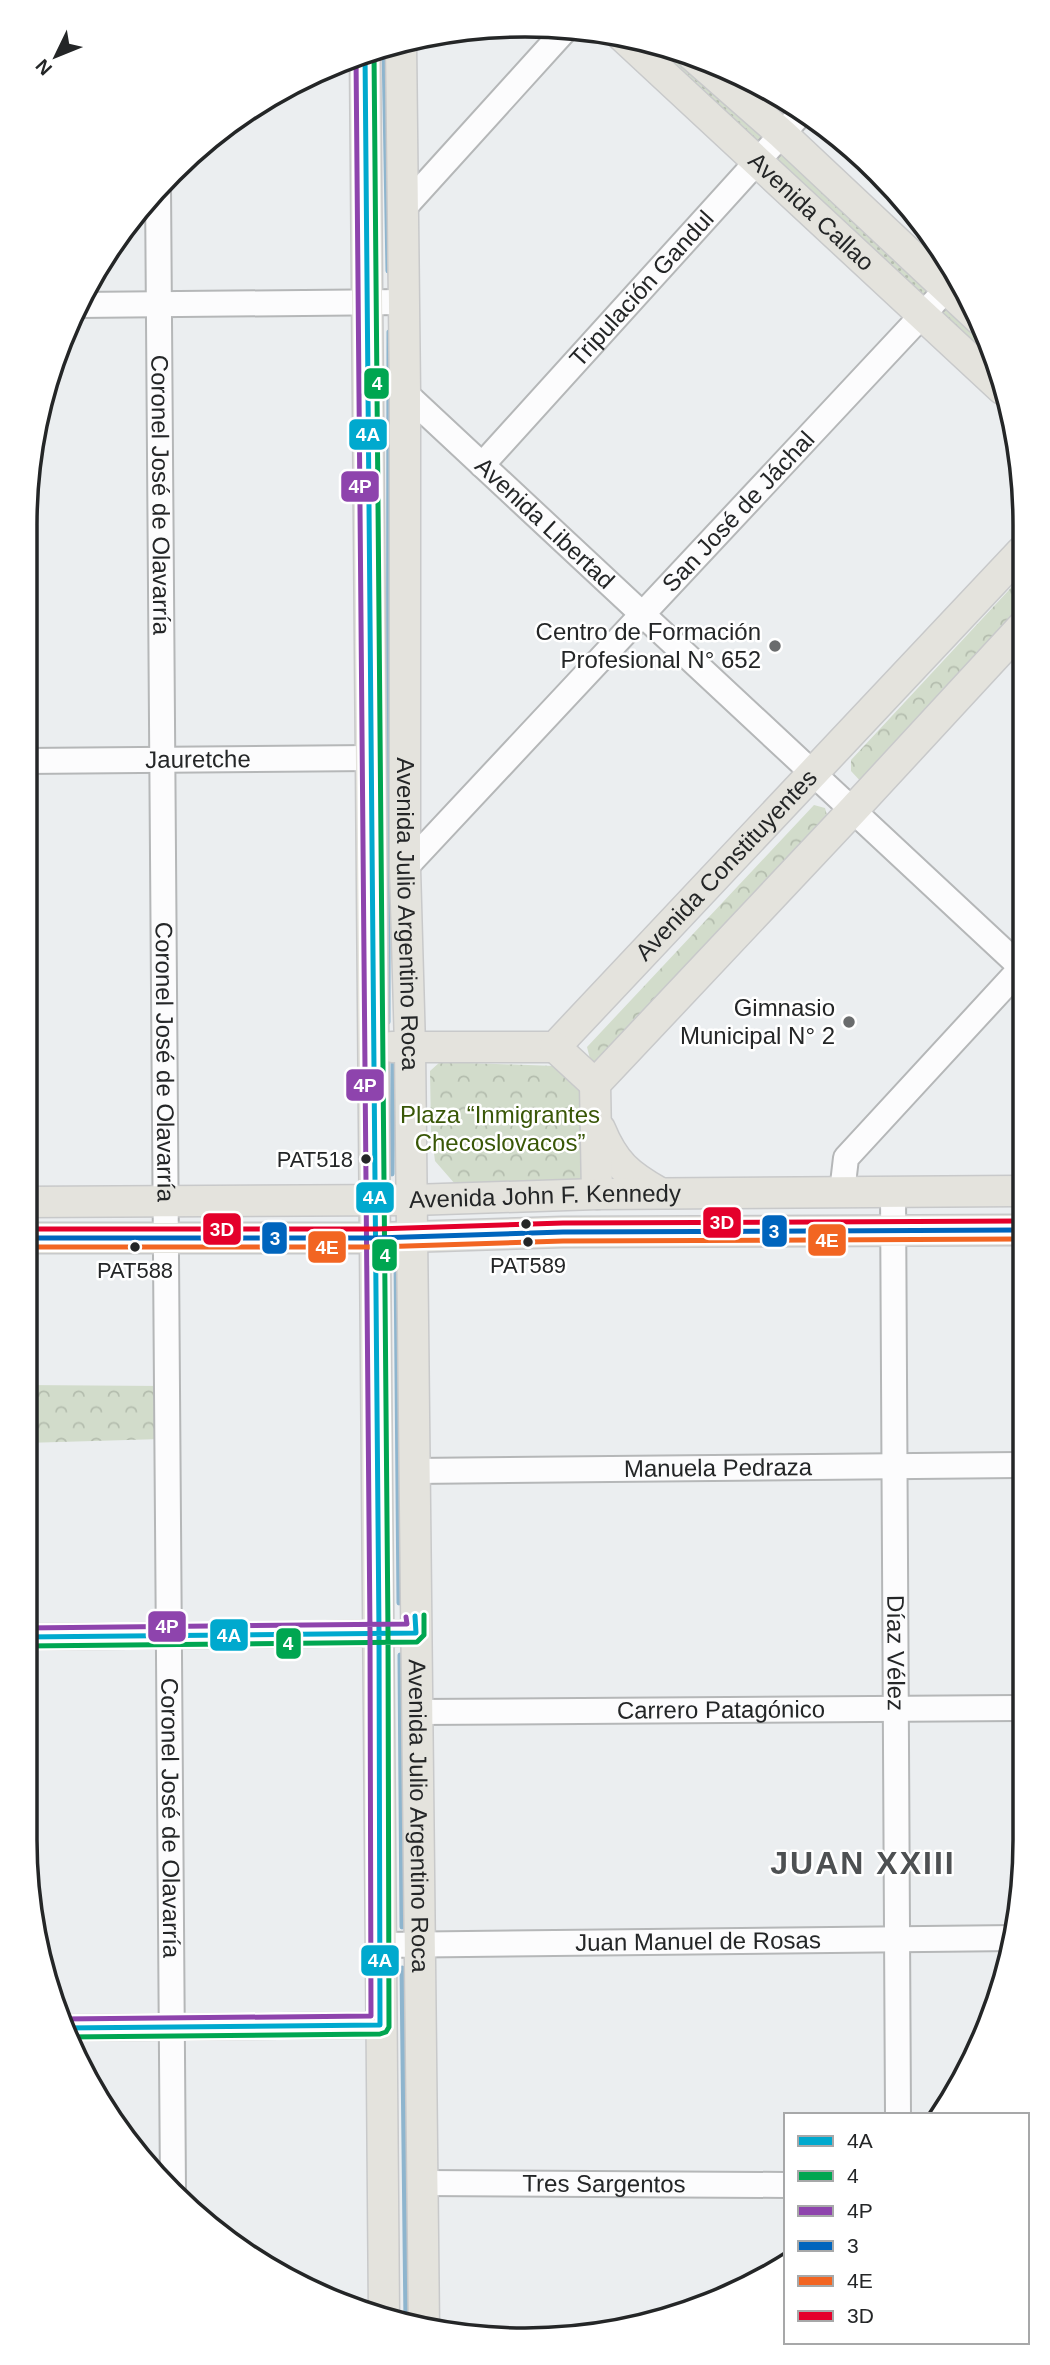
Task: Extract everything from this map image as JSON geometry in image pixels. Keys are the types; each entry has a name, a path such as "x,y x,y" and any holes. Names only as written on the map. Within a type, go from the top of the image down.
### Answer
{"main road":[{"name":"Avenida Callao","path":"637,50 990,377"},
{"name":"Avenida Julio Argentino Roca","path":"401,53 405,393 405,868 412,1200 424,2318"},
{"name":"Avenida Julio Argentino Roca","path":"365,64 384,2307"},
{"name":"Avenida Callao","path":"715,76 948,282"},
{"name":"Avenida Constituyentes","path":"555,1047 1013,561"},
{"path":"563,1233 597,1194 595,1084 1013,637"},
{"path":"374,1047 555,1047 595,1084"},
{"path":"596,1119 608,1150 620,1167 636,1180 660,1193"},
{"name":"Avenida John F. Kennedy","path":"37,1202 165,1203 660,1193 1013,1191"},
{"name":"Avenida John F. Kennedy","path":"37,1238 412,1238 563,1233 1013,1230"}],"street":[{"path":"402,210 558,38"},
{"name":"Tripulación Gandul","path":"482,465 796,119"},
{"name":"Coronel José de Olavarría","path":"158,203 173,2178"},
{"name":"San José de Jáchal","path":"405,868 950,285"},
{"path":"89,305 404,302"},
{"name":"Avenida Libertad","path":"405,393 1013,959"},
{"name":"Jauretche","path":"37,761 371,758"},
{"path":"842,1192 846,1158 1013,977"},
{"name":"Díaz Vélez","path":"893,1191 898,2113"},
{"name":"Manuela Pedraza","path":"414,1471 1013,1465"},
{"path":"37,1637 416,1633"},
{"name":"Carrero Patagónico","path":"416,1712 1013,1708"},
{"name":"Juan Manuel de Rosas","path":"381,1945 1003,1938"},
{"path":"74,2028 380,2025"},
{"name":"Tres Sargentos","path":"422,2183 784,2185"}],"green space":[{"path":"640,50 713,75 958,300 990,378"},
{"path":"1013,586 1013,626 863,784 851,771 851,760"},
{"path":"814,805 825,808 829,822 605,1063 591,1063 587,1047"},
{"name":"Plaza “Inmigrantes Checoslovacos”","path":"440,1062 555,1066 574,1079 584,1101 586,1181 455,1184 435,1161 431,1130 430,1071"},
{"path":"37,1385 163,1386 162,1439 37,1443"}],"waterway":[{"path":"384,58 388,271"},
{"path":"388,1022 389,332"},
{"path":"392,1174 393,1061"},
{"path":"396,1257 399,1603"},
{"path":"400,1655 402,1927"},
{"path":"402,1968 406,2314"}],"transit line":[{"name":"4","path":"78,2037 380,2034 386,2032 389,2027 374,61"},
{"name":"4A","path":"74,2028 380,2025 365,64"},
{"name":"4P","path":"71,2019 371,2016 356,67"},
{"name":"3D","path":"37,1229 376,1229 563,1223 1013,1221"},
{"name":"3","path":"37,1238 376,1238 563,1232 1013,1230"},
{"name":"4E","path":"37,1247 376,1247 563,1241 1013,1239"},
{"name":"4","path":"37,1646 417,1642 424,1635 424,1615"},
{"name":"4A","path":"37,1637 416,1633 415,1616"},
{"name":"4P","path":"37,1628 407,1624 406,1617"}],"place":[{"name":"Centro de Formación Profesional N° 652","path":"775,646"},
{"name":"Gimnasio Municipal N° 2","path":"849,1022"},
{"name":"PAT518","path":"366,1159"},
{"name":"PAT589","path":"528,1242"},
{"name":"PAT588","path":"135,1247"}],"district":[{"name":"JUAN XXIII","path":"863,1863"}]}
